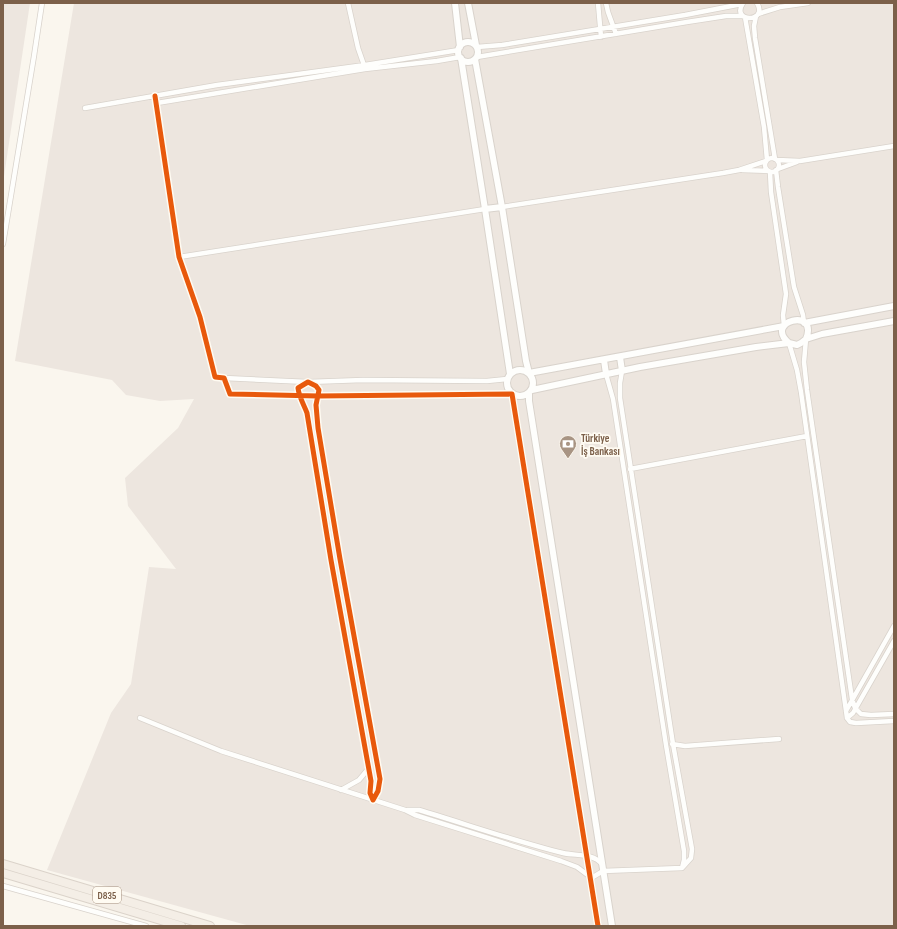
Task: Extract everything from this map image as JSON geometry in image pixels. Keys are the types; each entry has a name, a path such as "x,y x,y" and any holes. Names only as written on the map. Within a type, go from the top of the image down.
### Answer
{"highway":[{"name":"D835","path":"3,864 210,926"},
{"name":"D835","path":"3,873 181,926"}],"street":[{"path":"3,244 42,3"},
{"path":"348,3 358,48 365,67"},
{"path":"455,3 460,53 486,209 508,377 507,385 512,394 598,926"},
{"path":"468,3 478,52 476,58 502,207 526,361 529,373 534,381 528,401 612,926"},
{"path":"598,3 601,36"},
{"path":"606,3 616,34"},
{"path":"85,108 217,86 460,53 467,42 476,46 502,45 685,15 742,3 740,8 744,16 764,127 767,160 765,167 769,171 786,294 783,314 783,335 789,343 797,370 847,718 850,722 856,723 894,721"},
{"path":"757,3 759,9 754,26 776,160 779,164 777,170 778,187 794,287 808,332 804,362 807,390 852,700 855,708 861,714"},
{"path":"460,53 466,62 476,58 686,22 726,16 744,16 750,19 780,7 808,3"},
{"path":"685,15 686,22"},
{"path":"641,22 643,30"},
{"path":"754,66 760,65"},
{"path":"157,103 365,67"},
{"path":"155,96 179,257 200,316 215,377 308,382 363,380 487,381 508,377 513,371 519,369 529,373 784,326 793,320 804,323 894,306"},
{"path":"179,257 738,170 771,158 776,160 800,160 894,146"},
{"path":"738,170 777,170 800,160"},
{"path":"224,378 230,394 318,396 512,394 522,396 530,392 622,371 756,347 789,343 797,345 806,339 822,334 894,320"},
{"path":"140,718 221,752 515,846 577,867 589,876 593,877 603,868 682,868 691,858 692,849 673,744 620,398 622,371 620,357"},
{"path":"604,360 613,399 666,745 684,851 682,868"},
{"path":"308,382 298,388 299,395 307,413 331,560 369,768 371,781 370,793 373,800"},
{"path":"308,382 316,386 319,390 316,405 319,436 380,779 378,791 373,800"},
{"path":"625,475 631,468 807,436"},
{"path":"634,532 641,532"},
{"path":"646,612 653,611"},
{"path":"846,711 894,626"},
{"path":"847,718 853,713 894,641"},
{"path":"853,713 871,715 894,714"},
{"path":"666,745 673,744 684,746 778,738"},
{"path":"341,790 359,780 369,768"},
{"path":"406,810 418,810 563,853 592,857 598,859 603,868"},
{"path":"515,846 517,839"},
{"path":"3,886 146,926"}],"shaded area":[{"path":"3,3 30,3 3,183"},
{"path":"74,3 894,3 894,926 250,926 47,870 111,713 131,684 149,567 176,569 128,506 125,478 178,428 194,399 160,401 126,395 112,380 15,361"}],"cycle path":[{"path":"155,96 179,257 200,317 215,377 224,378 230,394 318,396 512,394 598,926"},
{"path":"308,382 316,386 319,390 316,405 318,428 380,779 378,791 373,800 370,793 371,781 331,560 307,413 300,398 298,388 308,382"}],"place":[{"name":"Türkiye İş Bankası","path":"568,459"}]}
